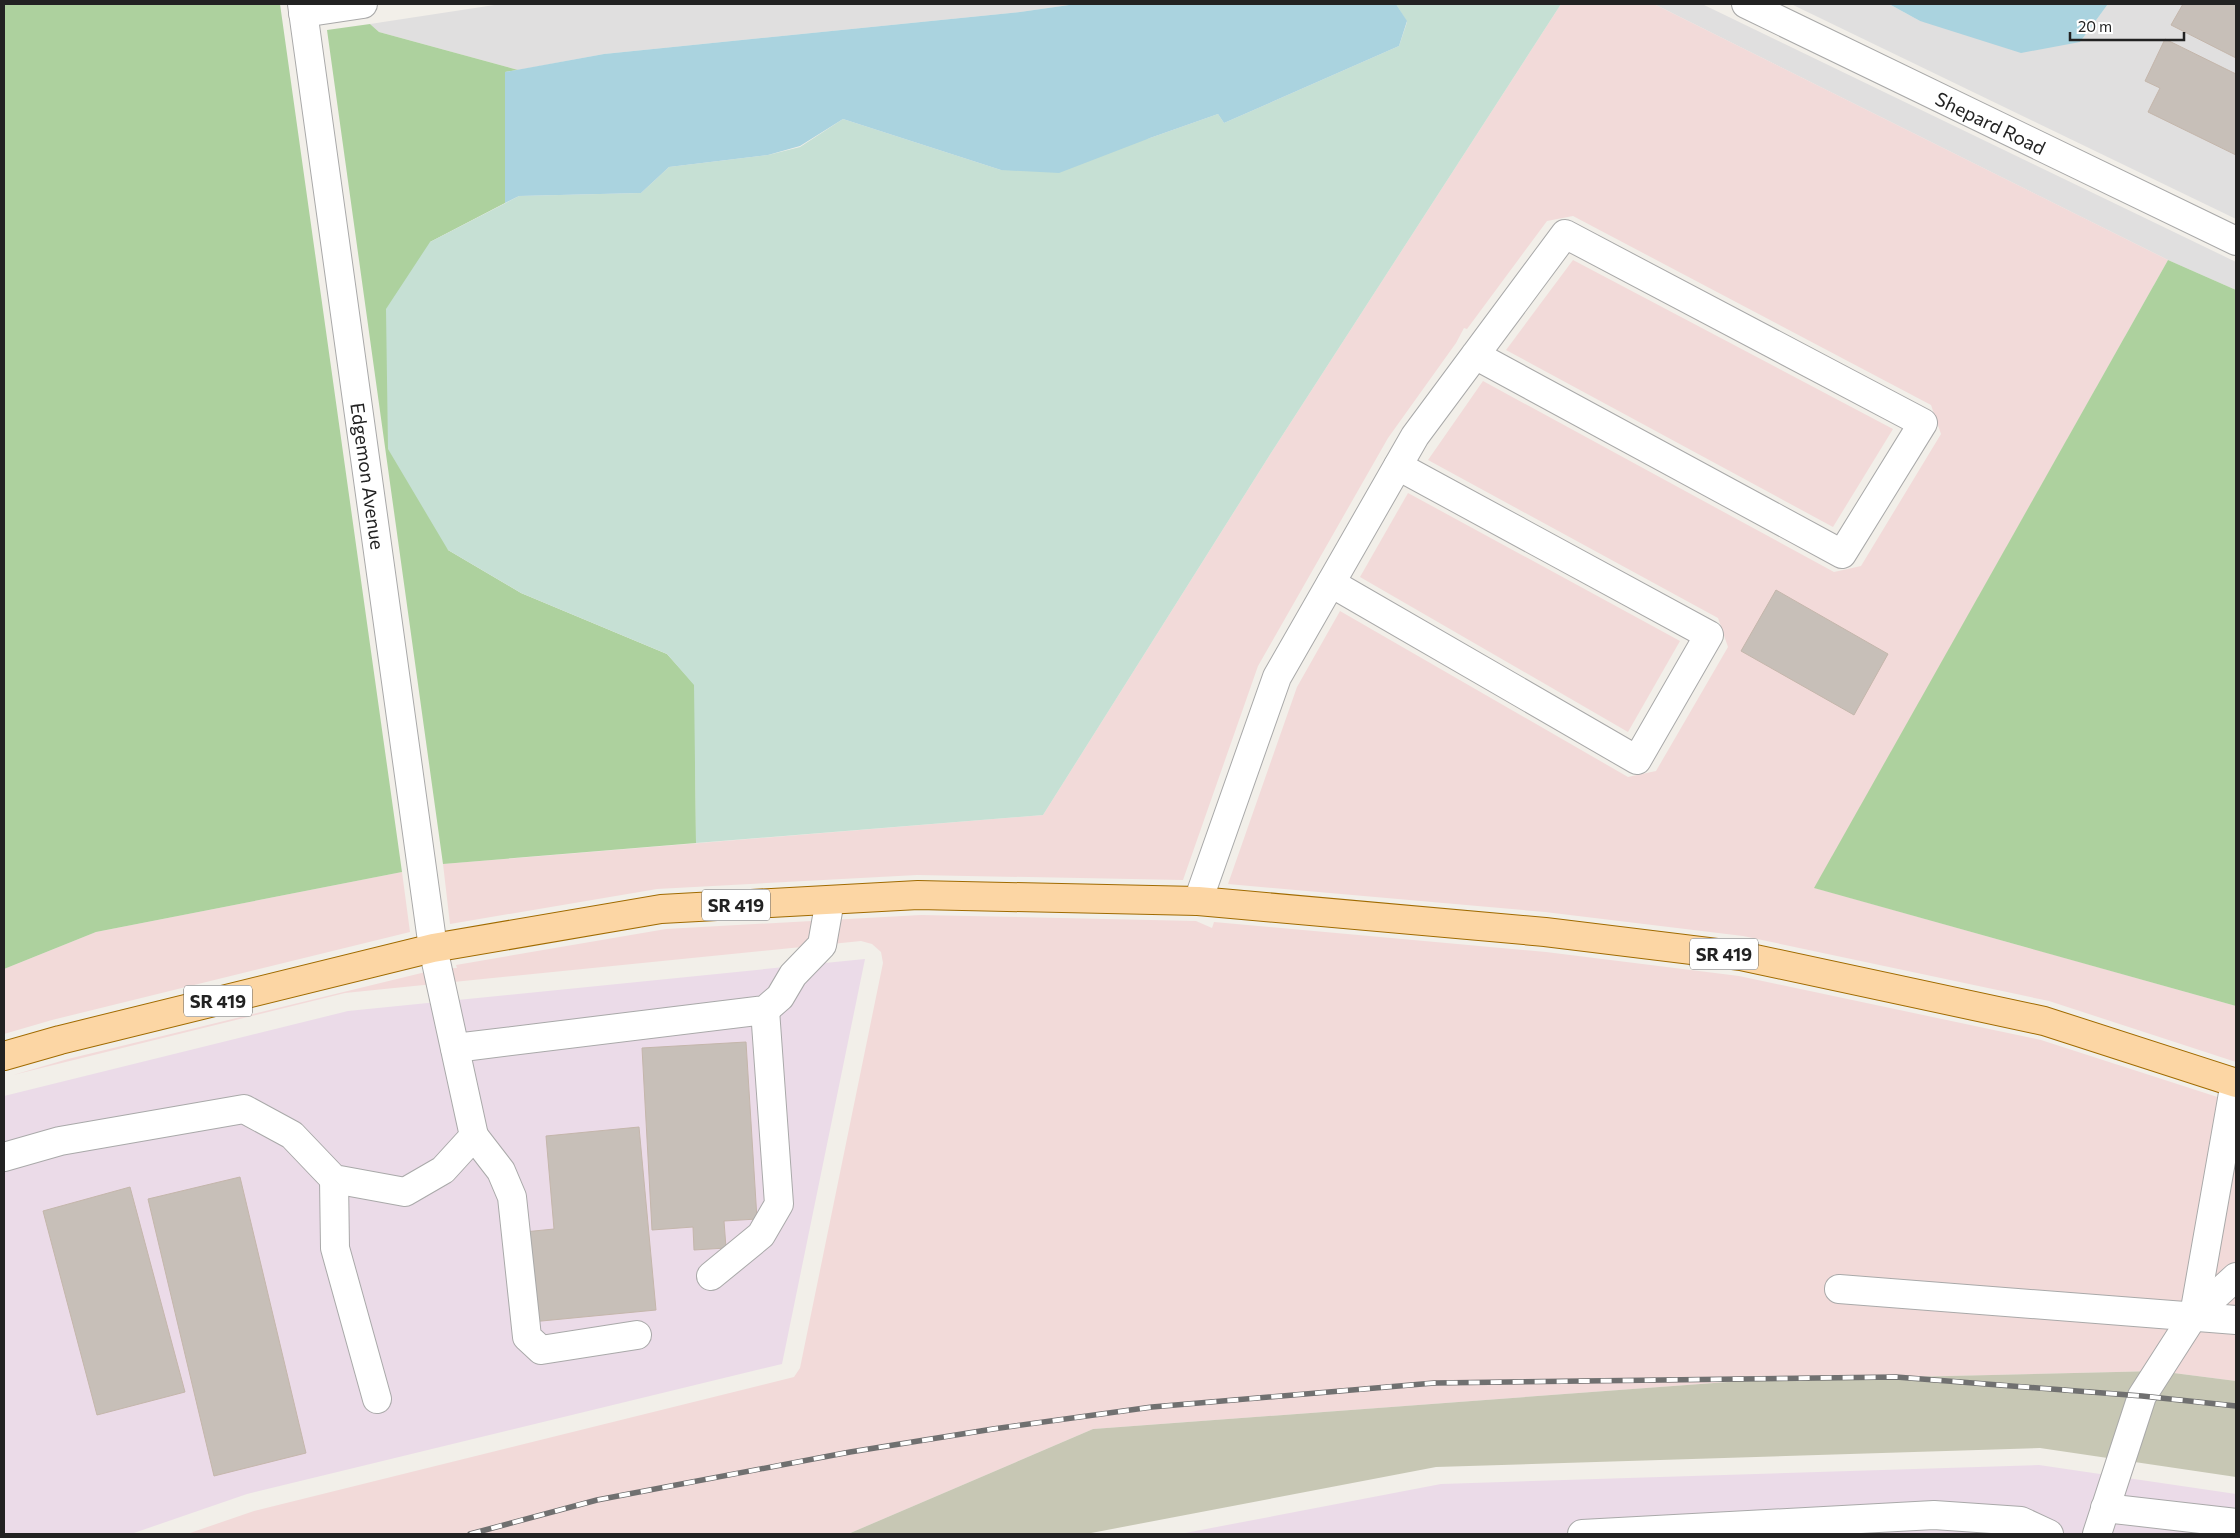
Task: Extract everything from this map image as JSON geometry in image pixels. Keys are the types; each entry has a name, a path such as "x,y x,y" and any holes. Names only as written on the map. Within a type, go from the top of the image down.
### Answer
{"main road":[{"name":"SR 419","path":"4,1056 60,1040 433,948 661,909 918,895 1198,901 1546,932 1740,956 2044,1021 2236,1083"}],"street":[{"path":"303,8 363,4"},
{"name":"Shepard Road","path":"1746,4 2236,241"},
{"name":"Edgemon Avenue","path":"303,8 433,948 474,1136"},
{"path":"1198,901 1277,677 1415,436 1564,234 1923,423 1842,554 1475,355"},
{"path":"1331,583 1637,760 1709,635 1398,466"},
{"path":"455,1048 765,1010 780,997 793,975 822,945 830,900"},
{"path":"711,1276 761,1235 779,1204 765,1010"},
{"path":"2194,1315 2236,1083"},
{"path":"4,1157 60,1141 244,1109 292,1135 334,1179 405,1192 443,1170 474,1136 501,1171 512,1198 528,1337 541,1350 637,1335"},
{"path":"334,1179 335,1248 377,1399"},
{"path":"2097,1534 2142,1396 2194,1315 2236,1278"},
{"path":"1838,1289 2194,1315 2236,1320"},
{"path":"2106,1508 2236,1524"},
{"path":"1582,1534 1934,1515 2021,1521 2049,1534"}],"shaded area":[{"path":"501,4 1076,4 1020,12 604,54 518,70 379,32 370,24"},
{"path":"1396,4 1561,4 1271,453 1043,815 696,843 694,685 667,654 521,593 448,550 388,449 386,309 430,242 519,196 641,193 669,167 768,155 800,147 843,119 1001,170 1150,138 1218,114 1224,123 1399,46 1407,22"},
{"path":"1561,4 1654,4 2168,260 1815,888 2236,1006 2236,1062 2049,1001 1743,936 1545,912 1228,884 1297,687 1340,611 1628,777 1656,771 1728,647 1718,618 1428,460 1483,381 1834,572 1861,566 1941,434 1931,405 1573,216 1547,221 1467,329 1464,328 1456,343 1388,438 1258,666 1183,880 917,875 657,889 450,924 443,864 1043,815 1271,453"},
{"path":"1654,4 1702,4 2236,262 2236,290 2168,260"},
{"path":"1791,4 1889,4 1920,21 2080,42 2108,4 2236,4 2236,219"},
{"path":"1573,260 1893,429 1833,527 1506,350"},
{"path":"1408,493 1680,641 1628,732 1360,577"},
{"path":"402,872 410,932 52,1020 4,1034 4,969 96,932"},
{"path":"921,915 1196,921 1212,928 1214,922 1546,952 1739,976 2041,1040 2236,1103 2236,1381 2158,1371 1741,1381 1093,1429 848,1534 187,1534 254,1511 794,1377 800,1368 883,963 881,952 872,944 861,941 345,993 13,1075 68,1059 438,969 457,968 456,965 666,929"},
{"path":"865,959 782,1364 247,1494 131,1534 4,1534 4,1096 348,1011"},
{"path":"2158,1371 2236,1381 2236,1477 2040,1448 1436,1467 1086,1534 848,1534 1093,1429 1741,1381"},
{"path":"2039,1465 2236,1494 2236,1534 1180,1534 1441,1484"}],"green space":[{"path":"4,4 280,4 402,872 96,932 4,969"},
{"path":"370,24 379,32 518,70 505,72 505,203 430,242 448,550 521,593 667,654 695,685 696,843 443,864 327,30"},
{"path":"2168,260 2236,290 2236,1006 1814,888"}],"water":[{"path":"1076,4 1396,4 1407,21 1399,46 1224,123 1218,114 1059,173 1001,170 843,119 800,146 768,155 669,167 641,193 519,196 505,203 505,72 604,54 1020,12"},
{"path":"1889,4 2108,4 2080,42 2021,53 1920,21"}],"building":[{"path":"2183,4 2236,4 2236,58 2171,25"},
{"path":"2165,39 2236,74 2236,155 2148,112 2160,88 2145,81"},
{"path":"1776,590 1888,654 1854,715 1741,651"},
{"path":"746,1042 757,1219 724,1221 726,1248 694,1250 693,1227 652,1230 642,1048"},
{"path":"639,1127 656,1310 531,1322 524,1232 554,1229 546,1136"},
{"path":"240,1177 306,1453 214,1476 148,1199"},
{"path":"130,1187 185,1392 97,1415 43,1211"}],"railway":[{"path":"470,1534 597,1500 850,1452 993,1429 1152,1407 1434,1383 1896,1377 2142,1396 2236,1406"}]}
